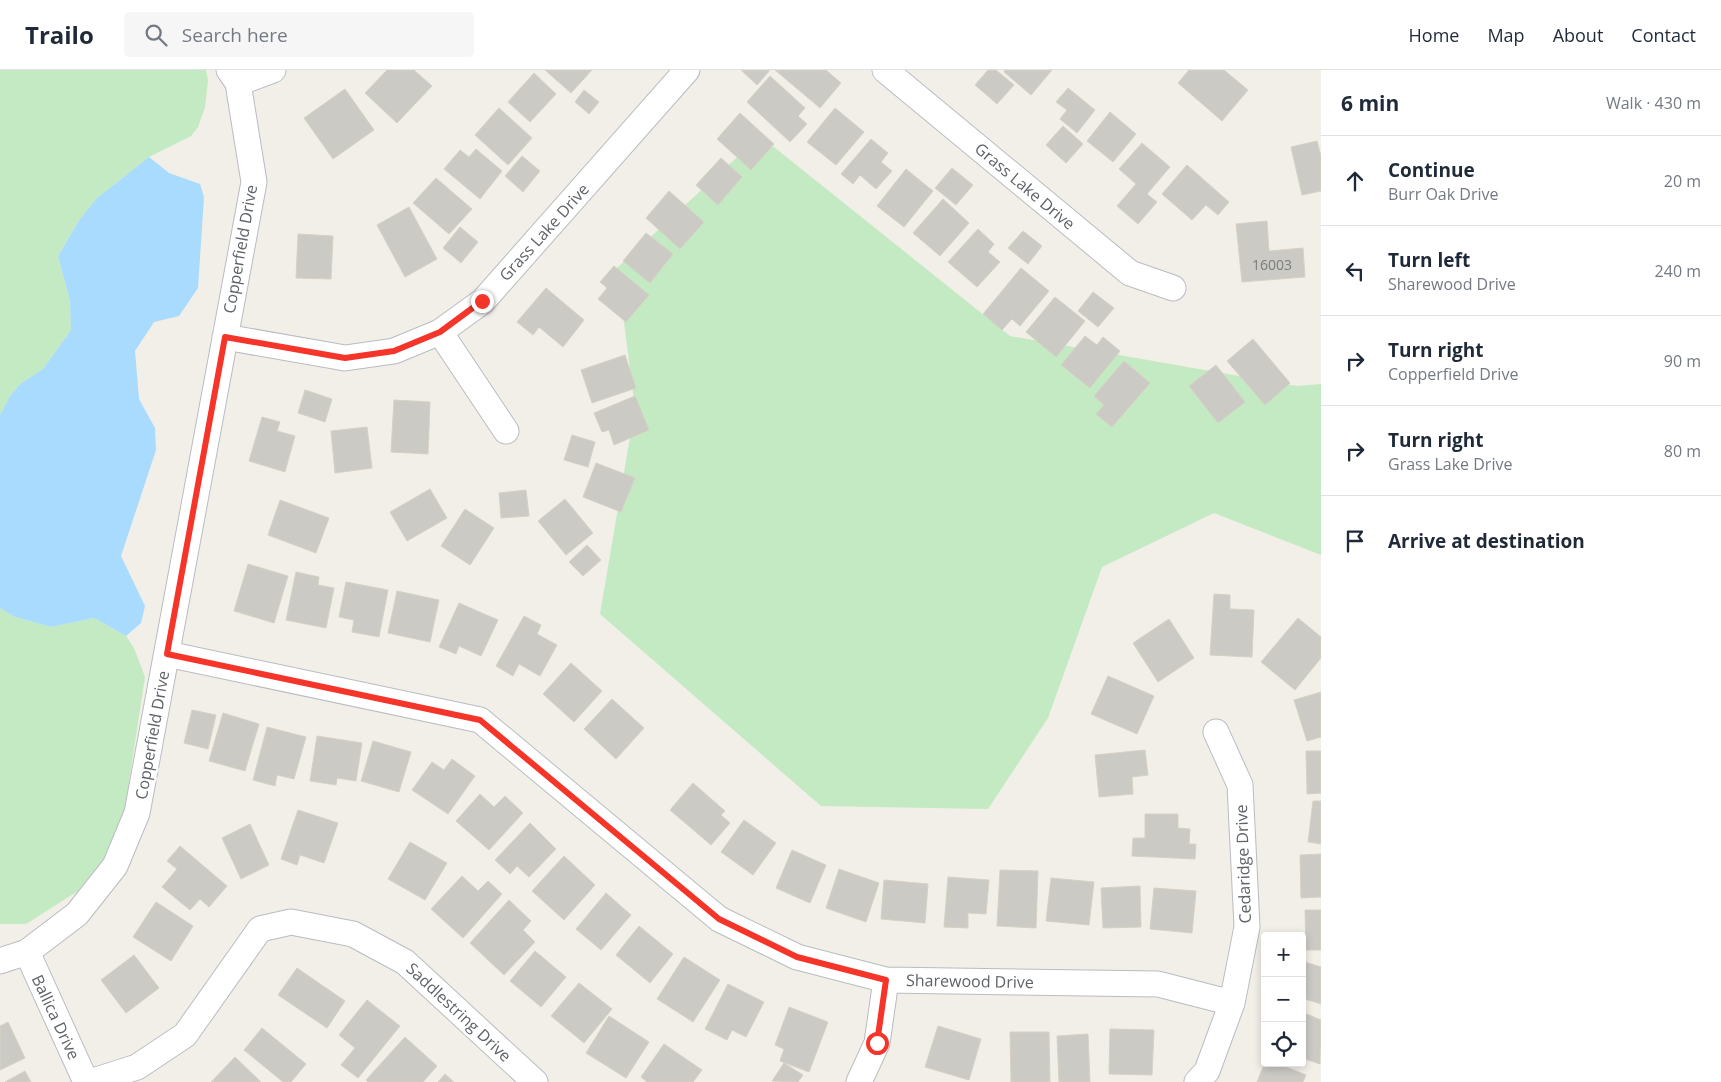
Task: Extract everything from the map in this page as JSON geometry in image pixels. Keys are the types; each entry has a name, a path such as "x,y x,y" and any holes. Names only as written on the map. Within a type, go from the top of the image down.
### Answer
{"street":[{"path":"233,77 273,70"},
{"name":"Grass Lake Drive","path":"225,337 345,358 394,351 440,332 482,301 687,70"},
{"name":"Grass Lake Drive","path":"885,70 1130,273 1173,288"},
{"name":"Copperfield Drive","path":"0,961 27,952 77,914 115,866 137,813 254,182 233,77"},
{"path":"440,332 506,431"},
{"name":"Sharewood Drive","path":"167,654 480,720 719,919 797,957 886,980 1158,984 1232,1003"},
{"name":"Cedaridge Drive","path":"1197,1082 1207,1070 1232,1003 1247,926 1240,784 1216,732"},
{"name":"Saddlestring Drive","path":"88,1082 137,1067 184,1035 260,928 291,922 353,934 405,962 536,1082"},
{"name":"Ballica Drive","path":"27,952 88,1082"},
{"path":"859,1082 877,1043 886,980"}],"green space":[{"path":"0,70 206,70 208,80 205,107 198,127 191,136 149,157 97,198 80,219 58,256 70,301 71,330 43,369 20,384 10,396 0,415"},
{"path":"760,136 1010,336 1297,386 1321,384 1321,555 1214,513 1102,567 1048,718 988,809 821,806 600,614 635,408 617,268"},
{"path":"0,608 15,617 51,627 94,618 126,636 134,648 145,677 125,808 104,858 78,891 26,924 0,924"}],"water":[{"path":"149,157 169,173 200,184 204,197 198,288 179,316 154,322 135,351 139,399 155,428 156,450 121,556 145,606 141,623 126,636 94,618 51,627 15,617 0,608 0,415 10,396 20,384 43,369 71,330 70,301 58,256 80,219 97,198"}],"building":[{"path":"387,70 414,70 432,86 397,123 365,93"},
{"path":"545,70 592,70 571,93"},
{"path":"741,70 770,70 757,85"},
{"path":"775,70 826,70 841,83 820,108"},
{"path":"988,70 996,70 1014,85 997,104 975,85"},
{"path":"1005,70 1052,70 1031,95 1004,72"},
{"path":"1189,70 1224,70 1248,90 1222,121 1178,83"},
{"path":"534,73 556,94 530,122 508,102"},
{"path":"770,76 805,108 798,116 807,124 790,142 747,102"},
{"path":"1068,88 1095,110 1077,133 1060,119 1067,110 1056,102"},
{"path":"345,89 374,130 333,159 304,118"},
{"path":"584,90 599,102 589,114 575,102"},
{"path":"499,108 532,138 508,165 475,135"},
{"path":"835,108 864,132 836,165 807,142"},
{"path":"1110,112 1136,134 1113,162 1087,141"},
{"path":"740,113 774,144 751,170 717,139"},
{"path":"1063,126 1083,144 1066,163 1046,145"},
{"path":"871,139 888,153 881,162 892,171 876,189 860,175 853,184 841,174"},
{"path":"1317,141 1321,156 1321,191 1302,195 1291,147"},
{"path":"1142,143 1170,167 1147,194 1157,202 1138,224 1117,206 1136,184 1119,169"},
{"path":"476,149 502,171 480,199 444,169 460,150 469,157"},
{"path":"522,156 540,171 523,192 505,176"},
{"path":"721,158 742,177 718,205 696,185"},
{"path":"1187,165 1229,202 1218,215 1206,205 1192,220 1162,194"},
{"path":"952,168 973,185 956,205 935,188"},
{"path":"906,169 933,191 904,227 877,206"},
{"path":"436,178 472,209 449,234 413,203"},
{"path":"669,191 704,222 680,249 646,218"},
{"path":"943,199 969,223 940,256 913,233"},
{"path":"409,207 437,259 405,277 377,225"},
{"path":"1267,221 1269,251 1303,248 1305,277 1242,282 1236,224"},
{"path":"460,227 478,242 461,263 443,248"},
{"path":"978,229 994,244 988,252 1000,262 977,287 948,262"},
{"path":"1023,231 1042,246 1028,264 1008,248"},
{"path":"646,233 673,254 650,283 623,261"},
{"path":"298,234 333,236 331,279 296,278"},
{"path":"614,266 649,295 626,322 598,299 607,288 600,282"},
{"path":"1021,268 1049,291 1020,326 1012,319 1002,330 983,314"},
{"path":"546,288 584,320 563,347 539,327 533,335 517,322"},
{"path":"1093,292 1114,308 1098,327 1078,311"},
{"path":"1055,297 1085,321 1056,357 1026,332"},
{"path":"1085,336 1097,345 1103,337 1120,351 1090,388 1061,365"},
{"path":"1253,339 1290,383 1265,405 1227,361"},
{"path":"625,355 636,388 592,403 581,370"},
{"path":"1124,361 1150,383 1112,427 1096,414 1104,405 1094,396"},
{"path":"1216,365 1245,402 1218,423 1189,386"},
{"path":"305,390 332,399 325,422 298,413"},
{"path":"635,396 649,430 614,445 609,430 602,432 594,413"},
{"path":"394,400 430,402 428,454 391,452"},
{"path":"262,417 280,422 277,431 295,436 285,472 249,461"},
{"path":"367,427 372,468 335,473 331,431"},
{"path":"572,435 595,442 588,467 564,460"},
{"path":"596,463 635,478 621,512 583,497"},
{"path":"430,489 447,518 407,541 390,512"},
{"path":"526,490 529,516 501,518 499,493"},
{"path":"565,499 593,533 566,555 538,521"},
{"path":"280,500 329,518 316,553 268,535"},
{"path":"465,509 494,528 470,565 441,546"},
{"path":"587,545 601,560 583,576 569,562"},
{"path":"248,564 288,576 274,623 234,611"},
{"path":"296,572 319,577 318,585 334,588 326,628 286,620"},
{"path":"346,582 388,590 379,637 352,632 354,620 339,617"},
{"path":"397,591 439,600 430,642 388,633"},
{"path":"1214,594 1230,595 1230,609 1254,610 1252,657 1210,655"},
{"path":"459,603 498,620 481,656 459,646 456,654 439,647"},
{"path":"524,616 541,625 537,634 557,645 540,676 519,664 513,676 496,666"},
{"path":"1298,618 1321,637 1321,658 1295,690 1261,662"},
{"path":"1169,619 1194,658 1158,682 1133,643"},
{"path":"571,663 602,691 574,722 543,694"},
{"path":"1108,676 1154,696 1137,734 1091,714"},
{"path":"1321,692 1321,737 1307,741 1294,700"},
{"path":"612,699 644,728 616,759 584,729"},
{"path":"192,710 216,715 208,749 184,743"},
{"path":"223,713 259,724 245,771 209,761"},
{"path":"267,727 306,737 294,779 277,775 275,786 253,780"},
{"path":"317,736 362,743 356,781 337,778 336,785 310,781"},
{"path":"373,741 411,752 399,792 361,781"},
{"path":"1145,750 1148,775 1132,777 1133,794 1099,797 1095,755"},
{"path":"1306,751 1321,751 1321,793 1307,794"},
{"path":"452,759 475,776 448,814 412,790 432,762 444,770"},
{"path":"693,783 725,811 721,815 730,823 711,845 670,810"},
{"path":"480,794 494,807 505,796 523,813 489,850 456,821"},
{"path":"1313,801 1321,801 1321,844 1308,842"},
{"path":"298,810 338,823 324,863 300,855 297,865 281,859"},
{"path":"1145,814 1178,814 1178,828 1190,829 1189,844 1196,844 1195,859 1132,856 1133,838 1145,838"},
{"path":"744,820 776,843 753,875 721,852"},
{"path":"530,823 556,849 529,877 517,866 510,874 495,860"},
{"path":"250,824 269,865 241,879 222,838"},
{"path":"410,842 447,863 425,900 388,879"},
{"path":"180,846 227,886 209,907 200,899 190,910 162,887 177,869 167,861"},
{"path":"792,850 826,865 810,903 776,888"},
{"path":"1321,854 1321,897 1301,898 1300,855"},
{"path":"564,856 595,885 564,920 532,891"},
{"path":"839,869 879,883 866,922 826,908"},
{"path":"1000,870 1038,871 1036,928 997,926"},
{"path":"462,876 478,891 488,881 502,894 463,938 431,909"},
{"path":"948,877 989,880 986,914 968,913 968,928 944,927"},
{"path":"1051,878 1094,882 1089,925 1046,921"},
{"path":"884,880 928,884 925,923 881,919"},
{"path":"1140,886 1141,927 1103,928 1101,888"},
{"path":"1154,888 1196,891 1192,933 1150,929"},
{"path":"606,893 631,915 601,950 576,929"},
{"path":"509,900 531,921 523,930 535,942 504,975 470,943"},
{"path":"156,902 193,926 171,961 133,937"},
{"path":"1305,910 1321,910 1321,950 1306,950"},
{"path":"639,926 673,954 650,983 616,955"},
{"path":"535,951 566,977 541,1007 510,981"},
{"path":"134,955 159,988 126,1013 101,980"},
{"path":"684,957 720,980 693,1022 657,999"},
{"path":"1306,962 1321,967 1321,1004 1306,999"},
{"path":"297,968 345,1001 327,1028 278,995"},
{"path":"579,983 612,1009 584,1043 551,1016"},
{"path":"728,984 764,1002 746,1037 732,1030 727,1040 705,1029"},
{"path":"367,1000 400,1026 358,1078 341,1065 355,1048 339,1035"},
{"path":"789,1007 828,1022 809,1072 780,1061 784,1049 775,1045"},
{"path":"1306,1014 1321,1020 1320,1064 1306,1059"},
{"path":"609,1016 649,1042 626,1078 586,1053"},
{"path":"8,1022 25,1058 0,1070 0,1026"},
{"path":"938,1026 981,1039 969,1080 925,1067"},
{"path":"262,1028 306,1064 291,1082 283,1082 244,1050"},
{"path":"1110,1029 1154,1030 1152,1075 1109,1074"},
{"path":"1010,1032 1049,1032 1050,1082 1011,1082"},
{"path":"1088,1034 1090,1082 1059,1082 1057,1036"},
{"path":"405,1037 437,1066 423,1082 368,1082 366,1080"},
{"path":"664,1044 702,1070 693,1082 647,1082 641,1077"},
{"path":"235,1057 261,1082 211,1082"},
{"path":"784,1063 803,1075 798,1082 772,1081"},
{"path":"1263,1067 1286,1067 1306,1075 1303,1082 1257,1082"},
{"path":"25,1071 31,1082 5,1082"},
{"path":"445,1074 454,1082 438,1082"}],"route":[{"path":"482,301 440,332 394,351 345,358 225,337 167,654 480,720 719,919 797,957 886,980 877,1043"}]}
